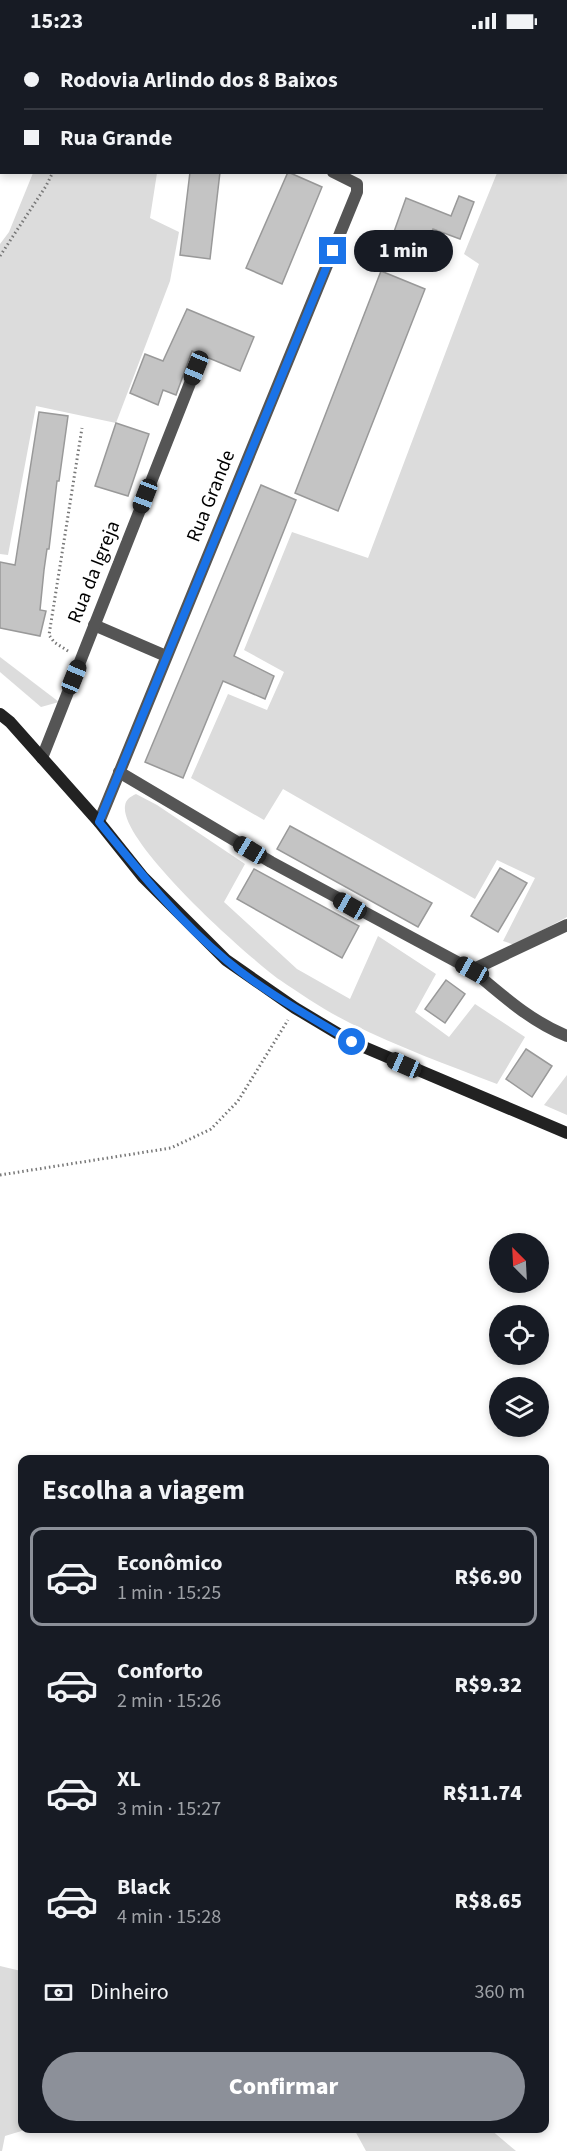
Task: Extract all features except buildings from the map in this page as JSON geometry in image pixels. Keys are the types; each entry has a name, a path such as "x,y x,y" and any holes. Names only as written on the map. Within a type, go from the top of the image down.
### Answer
{"main road":[{"path":"0,714 99,822 143,877 226,960 295,1008 352,1042 567,1133"}],"street":[{"name":"Rua Grande","path":"99,822 357,192 357,184 337,174"},
{"name":"Rua da Igreja","path":"42,758 196,368"},
{"path":"94,625 166,656"},
{"path":"119,772 271,862 472,970 545,1027 567,1036"},
{"path":"472,970 567,925"}],"path":[{"path":"0,256 52,174"},
{"path":"82,428 49,635 63,648 82,657"},
{"path":"0,1175 171,1148 211,1129 238,1101 295,1008"}],"shaded area":[{"path":"33,174 157,174 150,218 179,232 170,281 116,423 36,406 8,555 0,554 0,244 9,232"},
{"path":"497,174 567,174 567,917 515,945 503,941 535,878 497,860 475,899 283,789 264,820 191,778 228,694 267,710 284,672 244,650 292,532 368,558 479,264 464,254"},
{"path":"0,657 59,702 41,707 0,672"},
{"path":"136,794 157,805 245,864 224,902 297,969 350,999 378,936 436,974 415,1012 449,1037 475,1004 525,1037 497,1084 368,1032 305,997 264,968 189,899 143,846 129,823 125,806 129,798"},
{"path":"567,1075 567,1115 544,1105"},
{"path":"0,1966 18,1970 18,2132 5,2136 2,2151 0,2151"},
{"path":"356,2133 495,2133 516,2151 366,2151"}],"route":[{"path":"333,251 99,822 143,877 226,960 295,1008 352,1042"}]}
